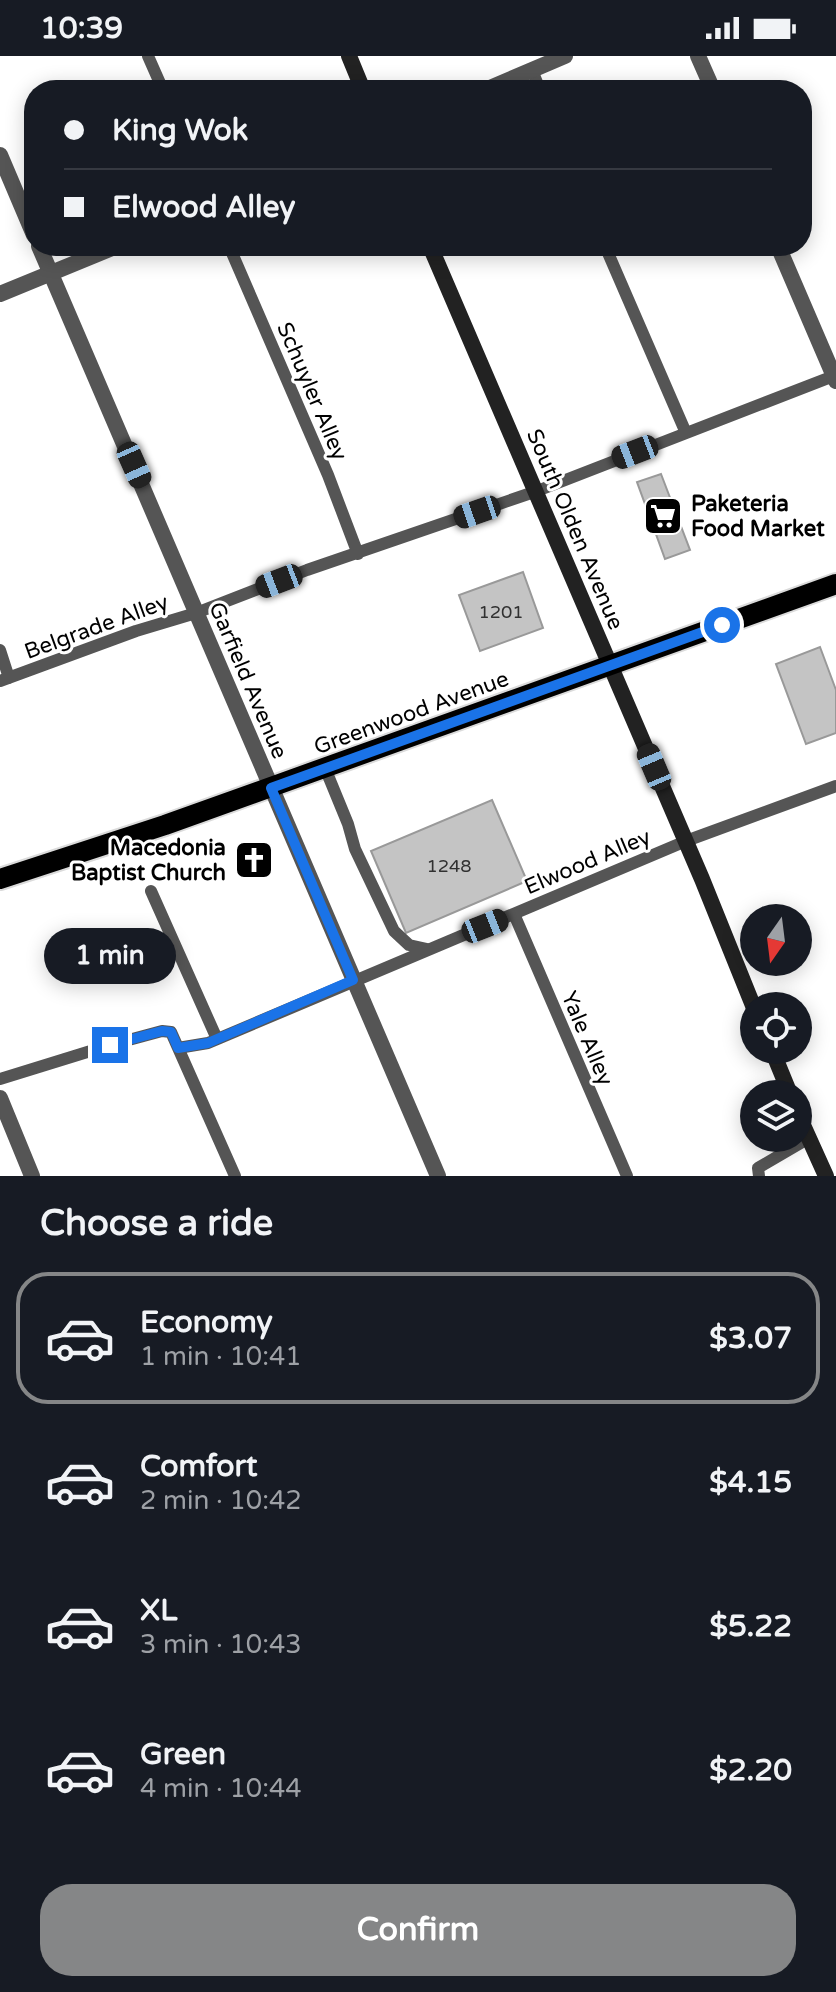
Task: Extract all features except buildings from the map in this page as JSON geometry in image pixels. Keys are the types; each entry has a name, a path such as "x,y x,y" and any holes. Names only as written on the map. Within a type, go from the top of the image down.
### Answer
{"main road":[{"path":"349,56 359,80"},
{"name":"South Olden Avenue","path":"434,256 686,841 747,992"},
{"name":"Greenwood Avenue","path":"0,879 271,788 836,584"},
{"path":"812,1145 826,1176"}],"street":[{"path":"508,80 565,56"},
{"path":"698,56 709,80"},
{"path":"0,155 24,211"},
{"name":"Garfield Avenue","path":"43,256 438,1176"},
{"path":"0,294 92,256"},
{"path":"782,256 835,377"},
{"path":"0,1098 32,1176"}],"lane":[{"path":"148,56 159,80"},
{"path":"532,70 536,80"},
{"name":"Schuyler Alley","path":"233,256 328,475 358,554"},
{"path":"609,256 686,433"},
{"name":"Belgrade Alley","path":"5,680 136,631 196,613 307,570 537,491 835,377"},
{"path":"0,650 5,680"},
{"path":"325,768 355,849 394,931 409,945 428,949"},
{"name":"Elwood Alley","path":"178,1048 217,1039 686,841 836,786"},
{"path":"151,891 217,1039"},
{"name":"Yale Alley","path":"514,914 627,1176"},
{"path":"0,1079 110,1045 162,1031 171,1032 235,1176"},
{"path":"759,1176 758,1168 785,1152"}],"place":[{"name":"Paketeria Food Market","path":"663,516"},
{"name":"Macedonia Baptist Church","path":"254,860"}],"route":[{"path":"110,1045 162,1031 171,1032 178,1048 208,1043 353,980 271,788 722,625"}]}
